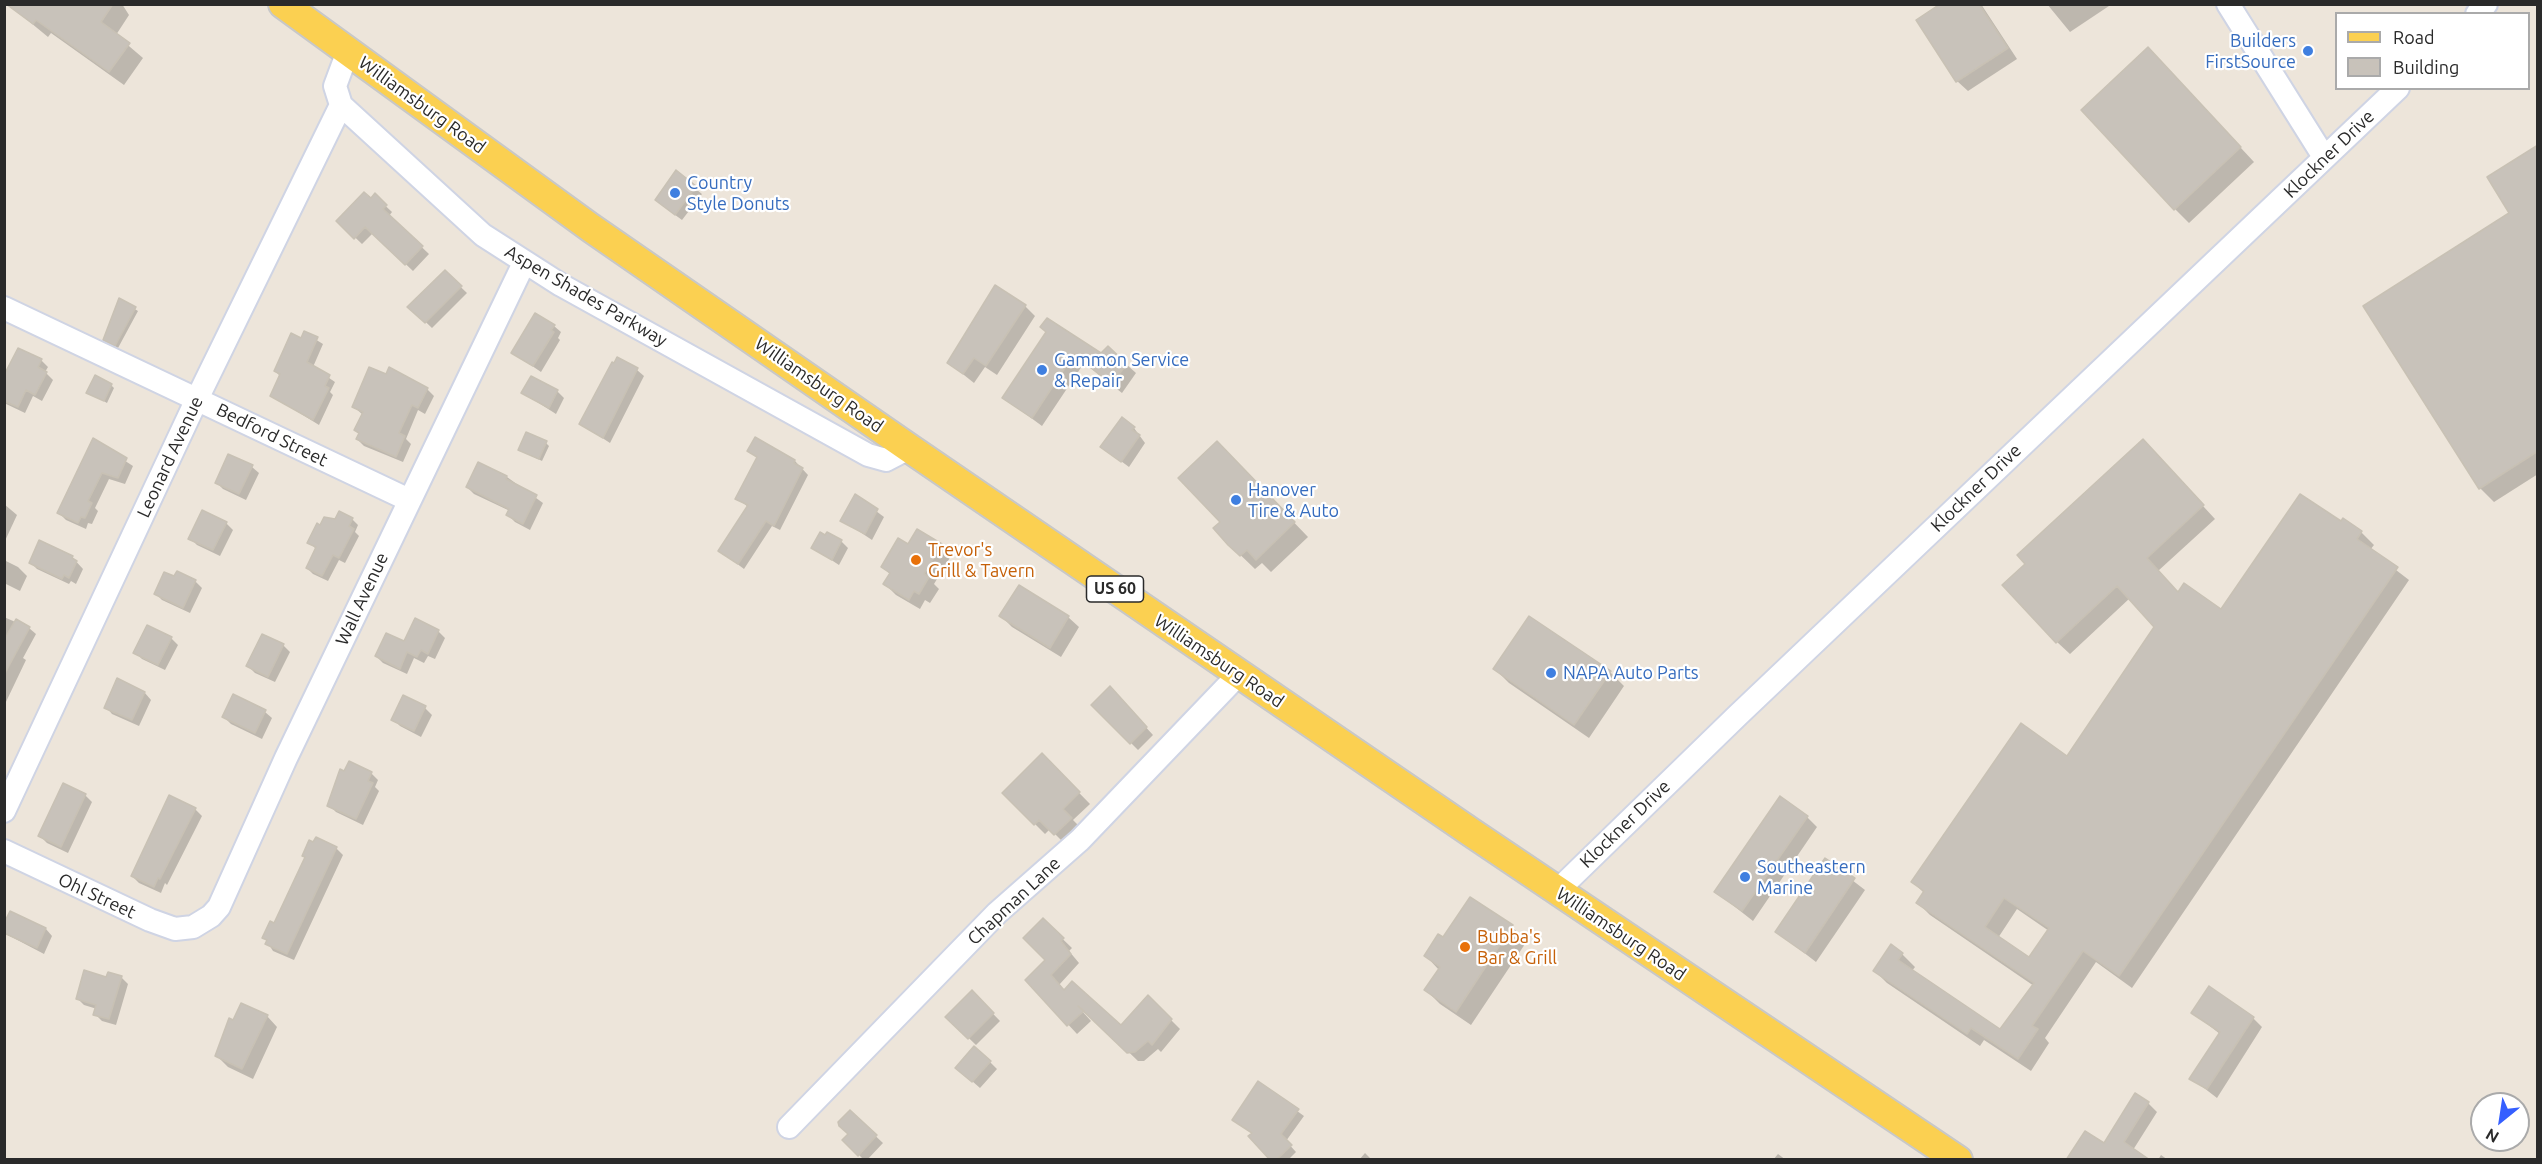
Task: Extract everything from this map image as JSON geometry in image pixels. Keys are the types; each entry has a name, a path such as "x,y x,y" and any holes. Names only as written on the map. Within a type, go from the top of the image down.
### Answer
{"main road":[{"name":"Williamsburg Road","path":"283,4 621,248 909,448 1557,891 1958,1160"}],"street":[{"path":"2228,4 2325,157"},
{"path":"341,105 335,86 348,51"},
{"name":"Klockner Drive","path":"1557,891 1737,716 2396,90"},
{"name":"Aspen Shades Parkway","path":"341,105 483,235 524,263 868,455 886,460 909,448"},
{"name":"Leonard Avenue","path":"4,811 197,399 341,105"},
{"name":"Wall Avenue","path":"193,927 205,921 219,907 409,500 524,263"},
{"name":"Bedford Street","path":"4,309 409,500"},
{"name":"Chapman Lane","path":"789,1127 997,913 1080,840 1239,674"},
{"name":"Ohl Street","path":"4,851 150,920 175,929 193,927"}],"building":[{"path":"6,4 113,4 101,22 130,43 109,72 36,20 33,24"},
{"path":"1940,4 1979,4 2008,48 1956,82 1916,20"},
{"path":"2148,47 2241,147 2174,210 2081,110"},
{"path":"2538,145 2538,451 2479,489 2363,306 2509,213 2487,177"},
{"name":"Country Style Donuts","path":"676,170 696,186 675,215 655,200"},
{"path":"364,192 371,198 375,193 387,205 383,209 423,246 405,265 365,227 354,239 336,221"},
{"path":"445,270 462,286 425,323 407,307"},
{"path":"995,285 1026,305 986,366 974,358 963,374 947,363"},
{"path":"119,298 136,307 115,346 103,340"},
{"path":"535,313 555,325 551,330 554,332 533,366 511,353"},
{"name":"Gammon Service & Repair","path":"1047,318 1101,353 1108,346 1127,364 1111,384 1074,354 1032,418 1002,398 1046,332 1040,327"},
{"path":"304,331 318,337 307,362 330,375 325,386 329,388 313,420 270,396 280,374 274,371 291,333 301,338"},
{"path":"18,348 42,359 38,367 47,372 35,395 26,390 18,407 4,401 4,375"},
{"path":"617,357 638,368 603,438 579,424 612,362 614,363"},
{"path":"369,367 386,374 389,367 428,388 418,408 412,405 399,433 405,436 396,457 356,439 359,433 354,430 363,412 352,407"},
{"path":"95,375 112,384 104,401 86,393"},
{"path":"531,376 558,390 549,408 521,393"},
{"path":"1122,417 1135,427 1132,430 1140,435 1121,462 1100,447"},
{"path":"526,432 547,441 539,459 518,450"},
{"path":"755,437 795,460 794,463 803,468 774,526 766,521 738,564 718,551 748,505 735,499 757,457 747,451"},
{"path":"93,438 127,458 118,478 102,473 88,501 92,503 85,518 81,517 78,523 57,513"},
{"path":"2143,439 2204,505 2147,558 2178,592 2184,583 2221,609 2300,494 2341,521 2343,518 2362,531 2357,539 2398,567 2119,976 2083,951 2032,1026 2038,1029 2018,1059 1971,1028 1967,1034 1873,971 1891,944 1903,953 1898,960 2000,1029 2034,983 1916,903 1924,891 1911,882 2021,723 2067,756 2154,627 2117,586 2056,643 2002,585 2025,564 2017,555","holes":["2004,898 2049,928 2029,957 1985,927"]},
{"name":"Hanover Tire & Auto","path":"1217,441 1295,522 1256,560 1247,550 1240,556 1228,545 1213,528 1220,522 1178,478"},
{"path":"228,454 253,465 239,494 215,483"},
{"path":"478,462 507,476 506,479 537,495 523,524 506,515 509,509 466,487"},
{"path":"855,494 878,509 865,534 840,521"},
{"path":"202,510 227,522 213,550 188,539"},
{"path":"339,511 353,518 349,526 354,529 339,558 333,555 322,576 306,568 316,547 307,543 317,523 320,525 324,517 335,519"},
{"path":"917,529 942,544 924,574 929,577 919,594 914,591 909,600 883,584 890,573 881,567 898,538 908,544"},
{"path":"820,532 825,535 827,532 842,540 832,560 811,548"},
{"path":"39,540 73,556 72,558 77,561 69,578 64,575 62,579 29,563"},
{"path":"177,571 196,580 183,608 154,594 164,572 174,576"},
{"path":"1019,585 1069,616 1050,648 999,616"},
{"path":"1529,616 1611,671 1574,725 1493,669"},
{"path":"415,618 439,630 428,654 421,650 417,657 407,652 400,669 375,656 386,633 404,641"},
{"path":"16,619 30,627 4,675 4,640"},
{"path":"147,625 172,637 158,665 133,653"},
{"path":"262,634 284,644 268,677 246,666"},
{"path":"117,678 145,692 132,720 104,708"},
{"path":"1110,686 1147,727 1130,744 1091,705"},
{"path":"233,694 266,710 255,733 222,717"},
{"path":"403,695 426,706 414,731 391,720"},
{"path":"1042,753 1080,792 1063,809 1072,818 1054,835 1039,820 1034,825 1002,793"},
{"path":"349,761 372,772 368,781 373,783 356,819 327,806 340,769 344,771"},
{"path":"63,783 86,794 61,847 38,836"},
{"path":"169,795 196,808 154,887 131,876"},
{"path":"1780,796 1808,816 1742,911 1714,892"},
{"path":"316,837 337,847 287,954 265,944 267,940 262,938 270,921 274,923 305,857 302,856 309,840 313,842"},
{"path":"1825,858 1855,878 1805,953 1775,932"},
{"name":"Bubba's Bar & Grill","path":"1470,897 1513,925 1456,1012 1424,990 1440,967 1424,956 1438,934 1443,937"},
{"path":"10,911 46,928 37,948 4,933 4,923"},
{"path":"1043,918 1064,938 1061,941 1071,954 1051,975 1064,990 1072,981 1121,1025 1148,995 1172,1019 1152,1045 1148,1041 1135,1052 1127,1053 1084,1011 1067,1026 1025,980 1045,960 1023,938"},
{"path":"84,970 106,977 108,972 122,976 109,1019 93,1015 96,1005 76,999"},
{"path":"2209,986 2254,1017 2207,1089 2189,1079 2220,1032 2191,1013"},
{"path":"972,990 994,1013 968,1039 945,1017"},
{"path":"241,1003 268,1015 242,1069 215,1056 229,1018 233,1020"},
{"path":"974,1046 991,1061 972,1082 955,1068"},
{"path":"1258,1081 1299,1109 1281,1134 1292,1145 1276,1160 1270,1160 1248,1136 1252,1133 1232,1120"},
{"path":"2135,1093 2149,1102 2124,1142 2150,1160 2066,1160 2085,1131 2104,1143"},
{"path":"850,1110 877,1135 858,1156 842,1140 848,1134 838,1122"}],"place":[{"name":"Builders FirstSource","path":"2308,51"},
{"name":"Country Style Donuts","path":"675,193"},
{"name":"Gammon Service & Repair","path":"1042,370"},
{"name":"Hanover Tire & Auto","path":"1236,500"},
{"name":"Trevor's Grill & Tavern","path":"916,560"},
{"name":"NAPA Auto Parts","path":"1551,673"},
{"name":"Southeastern Marine","path":"1745,877"},
{"name":"Bubba's Bar & Grill","path":"1465,947"}]}
